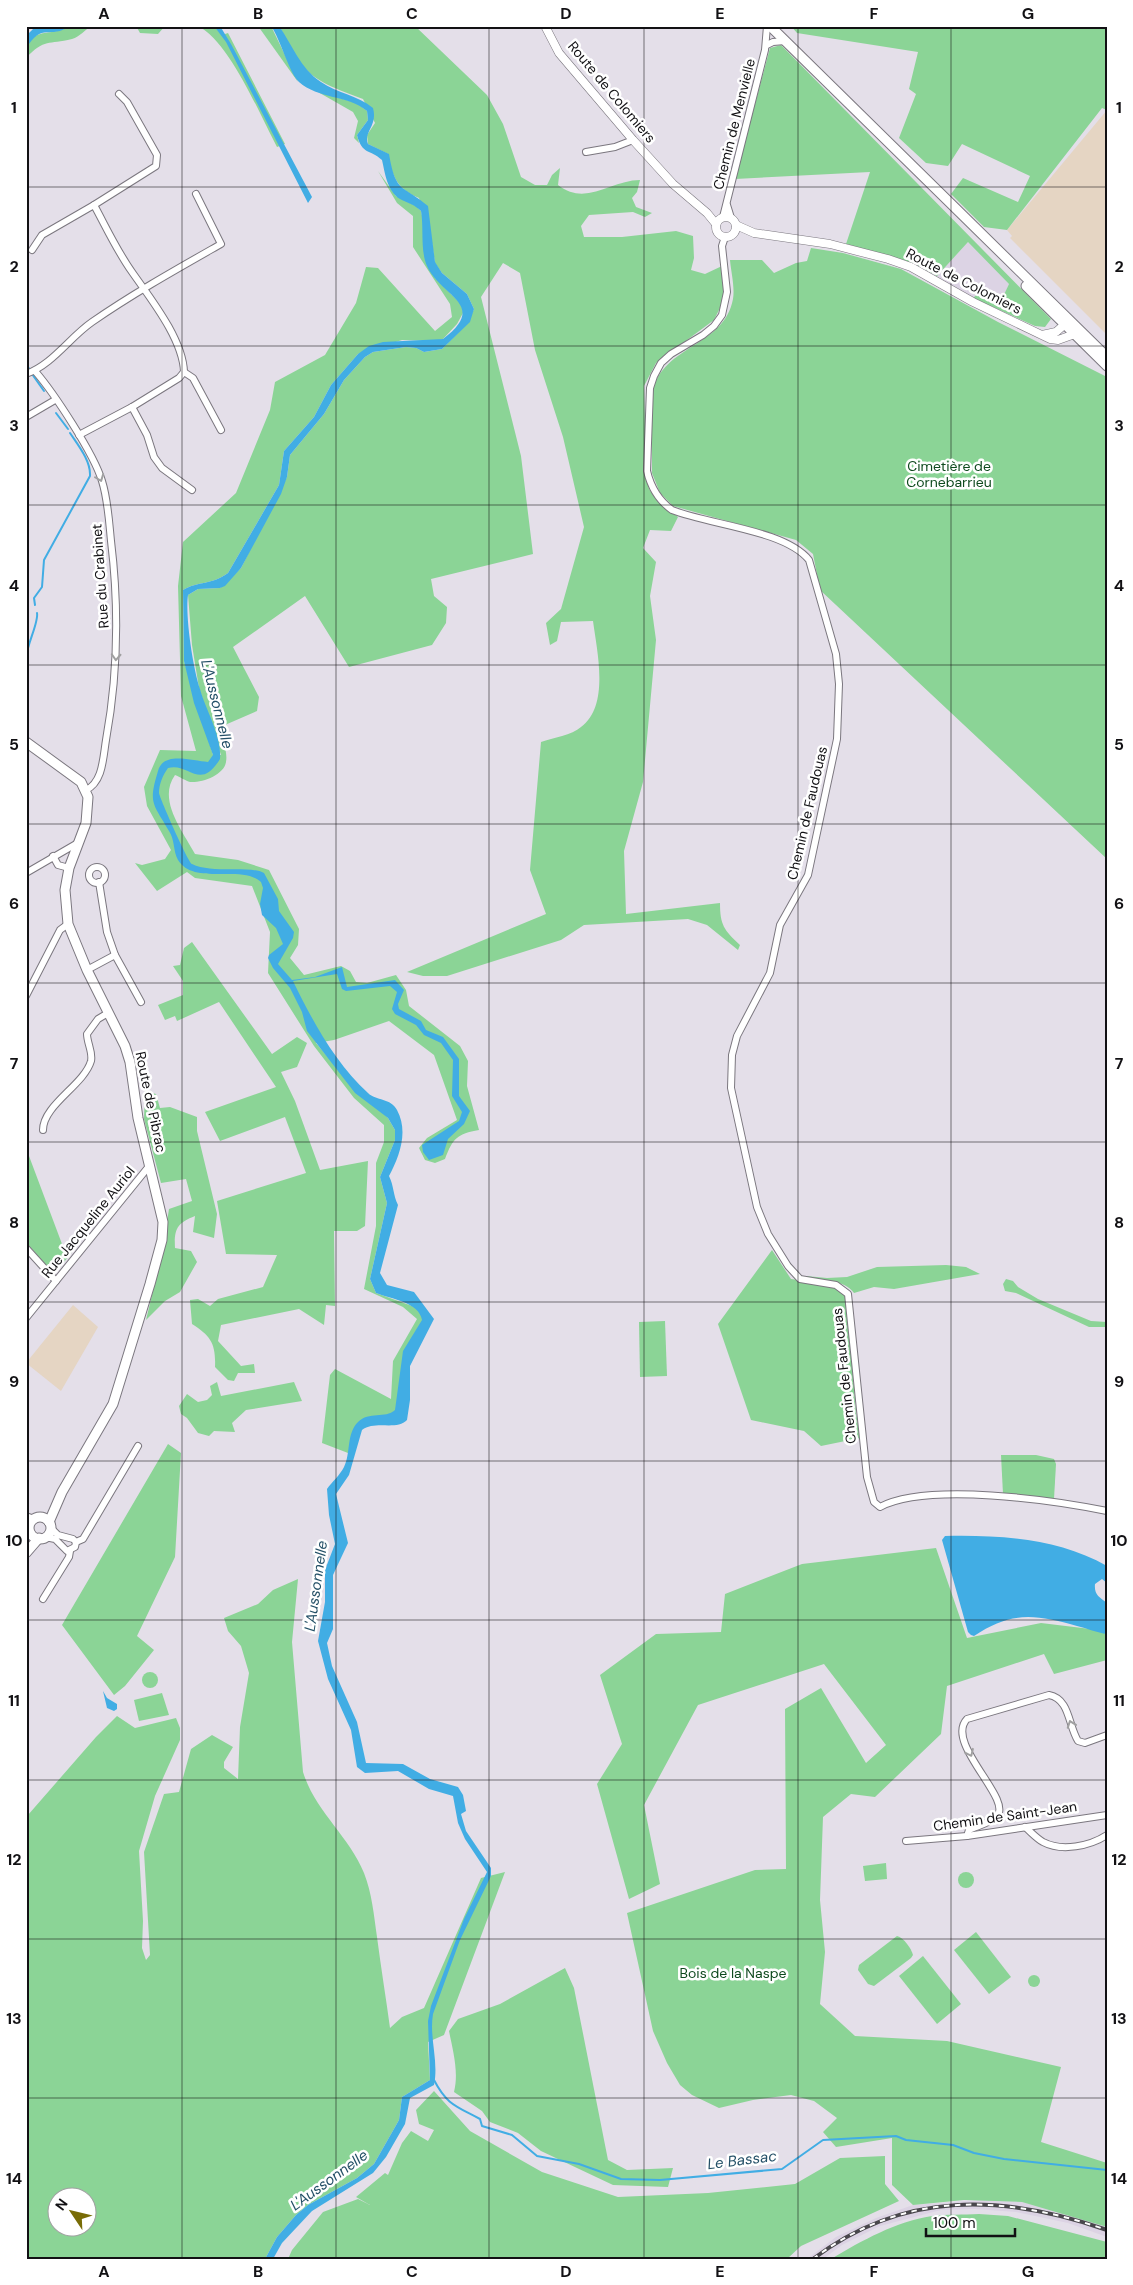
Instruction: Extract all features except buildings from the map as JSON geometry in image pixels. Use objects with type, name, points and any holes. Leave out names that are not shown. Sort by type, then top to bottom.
[{"type":"main road","points":[[770,27],[1107,366]]},
{"type":"main road","points":[[1071,329],[1107,357]]},
{"type":"main road","points":[[26,742],[71,773],[81,782],[86,790]]},
{"type":"main road","name":"Route de Pibrac","points":[[26,1554],[42,1538],[50,1525],[62,1492],[113,1404],[162,1240],[163,1222],[138,1118],[130,1062],[87,970],[68,924],[65,890],[76,844],[86,823],[88,806],[86,790]]},
{"type":"main road","name":"Route de Pibrac","points":[[26,1547],[31,1522],[62,1492]]},
{"type":"main road","points":[[31,1522],[50,1525]]},
{"type":"main road","points":[[31,1522],[42,1538]]},
{"type":"street","name":"Route de Colomiers","points":[[546,26],[559,53],[673,184],[707,213],[754,233]]},
{"type":"street","name":"Chemin de Menvielle","points":[[725,220],[733,171],[770,27]]},
{"type":"street","name":"Chemin de Menvielle","points":[[766,48],[773,42],[784,41]]},
{"type":"street","points":[[32,250],[42,235],[156,166],[157,155],[127,102],[119,94]]},
{"type":"street","points":[[586,152],[615,147],[633,140]]},
{"type":"street","points":[[31,373],[90,324],[144,287],[221,244],[196,194]]},
{"type":"street","points":[[79,435],[132,407],[179,378],[184,372],[184,358],[144,287],[132,272],[94,205]]},
{"type":"street","points":[[725,237],[717,232],[725,220],[734,234]]},
{"type":"street","name":"Route de Colomiers","points":[[725,237],[734,234],[754,233],[813,241],[888,259],[911,267],[974,302],[1042,335],[1058,340],[1071,329]]},
{"type":"street","name":"Chemin de Faudouas","points":[[725,237],[722,246],[727,292],[722,315],[714,326],[661,363],[650,388],[647,462],[649,482],[663,503],[672,510],[783,541],[803,552],[810,560],[836,654],[839,684],[837,739],[808,875],[803,888],[780,926],[770,973],[737,1036],[732,1055],[731,1088],[757,1207],[768,1234],[793,1273],[800,1278],[812,1282],[836,1285],[848,1294],[867,1477],[874,1502],[880,1507],[894,1501],[926,1497],[995,1496],[1082,1506],[1107,1511]]},
{"type":"street","points":[[1042,335],[1071,329]]},
{"type":"street","points":[[184,372],[193,378],[221,430]]},
{"type":"street","name":"Rue du Crabinet","points":[[31,373],[55,400],[79,435],[102,479],[114,562],[116,611],[113,703],[100,772],[96,784],[86,790]]},
{"type":"street","points":[[26,418],[55,400]]},
{"type":"street","points":[[132,407],[147,436],[154,457],[162,468],[192,490]]},
{"type":"street","points":[[26,873],[48,862],[53,856],[76,844]]},
{"type":"street","points":[[53,856],[58,865],[69,868]]},
{"type":"street","points":[[99,882],[107,932],[116,955],[141,1002]]},
{"type":"street","points":[[26,996],[60,930],[68,924]]},
{"type":"street","points":[[87,970],[116,955]]},
{"type":"street","points":[[43,1130],[43,1123],[48,1116],[88,1067],[91,1055],[87,1034],[98,1020],[108,1013]]},
{"type":"street","name":"Rue Jacqueline Auriol","points":[[26,1318],[150,1165]]},
{"type":"street","points":[[26,1248],[56,1281]]},
{"type":"street","points":[[43,1599],[69,1557],[70,1551],[75,1547],[76,1542],[82,1539],[138,1446]]},
{"type":"street","points":[[50,1525],[58,1535],[73,1539],[76,1542]]},
{"type":"street","points":[[42,1538],[55,1539],[70,1551]]},
{"type":"street","points":[[967,1836],[969,1830],[996,1817],[1000,1807],[964,1740],[962,1731],[965,1720],[1049,1695],[1059,1698],[1064,1703],[1078,1741],[1085,1742],[1107,1735]]},
{"type":"street","name":"Chemin de Saint-Jean","points":[[906,1841],[967,1836],[1107,1815]]},
{"type":"street","points":[[1025,1827],[1044,1842],[1060,1847],[1094,1842],[1107,1835]]},
{"type":"shaded area","points":[[1107,110],[1107,335],[1010,238],[1012,236],[1007,230]]},
{"type":"shaded area","points":[[968,242],[1009,284],[1001,302],[984,288],[973,298],[937,276]]},
{"type":"shaded area","points":[[73,1305],[98,1327],[61,1391],[26,1363]]},
{"type":"shaded area","points":[[995,2199],[1022,2202],[1067,2213],[1107,2227],[1107,2237],[1068,2223],[1016,2212],[975,2209],[941,2210],[880,2226],[842,2245],[823,2259],[807,2259],[836,2237],[876,2218],[913,2205]]},
{"type":"green space","points":[[70,26],[92,26],[75,38],[47,43],[38,47],[26,58],[27,47],[30,40],[35,36]]},
{"type":"green space","points":[[136,26],[165,26],[158,34],[140,33]]},
{"type":"green space","points":[[198,26],[214,26],[222,35],[228,33],[285,144],[277,147],[232,62],[210,34]]},
{"type":"green space","points":[[258,26],[271,26],[298,82]]},
{"type":"green space","points":[[279,26],[415,26],[487,95],[503,124],[521,177],[535,185],[547,185],[552,175],[560,168],[558,185],[568,191],[579,194],[599,191],[629,181],[640,180],[637,192],[632,198],[636,207],[652,213],[645,217],[633,212],[589,215],[581,226],[584,237],[622,237],[676,231],[693,236],[694,258],[691,270],[705,274],[722,266],[724,285],[723,302],[714,320],[656,363],[644,386],[646,473],[649,489],[658,502],[678,517],[671,531],[650,530],[643,548],[656,562],[650,596],[656,640],[643,782],[624,851],[626,914],[720,903],[722,922],[730,935],[740,945],[738,950],[707,925],[688,919],[584,925],[561,940],[447,976],[423,976],[407,972],[546,914],[530,870],[541,742],[568,734],[581,727],[590,718],[596,706],[599,692],[599,662],[593,621],[561,622],[557,641],[550,645],[546,623],[561,609],[584,527],[563,437],[535,350],[520,273],[503,263],[481,297],[521,456],[533,554],[431,579],[434,596],[447,607],[446,623],[432,645],[349,667],[305,596],[233,647],[259,697],[257,711],[218,728],[226,753],[224,767],[212,777],[200,781],[190,782],[175,775],[170,785],[170,805],[195,854],[238,860],[269,870],[299,929],[298,945],[290,958],[304,975],[341,966],[350,971],[356,982],[367,983],[396,975],[406,990],[409,1006],[460,1046],[468,1061],[467,1086],[479,1130],[466,1133],[457,1138],[445,1159],[435,1163],[425,1160],[419,1148],[427,1138],[457,1120],[434,1055],[389,1021],[334,1040],[316,1043],[338,1069],[388,1118],[395,1130],[395,1140],[380,1177],[387,1203],[370,1279],[376,1293],[415,1307],[421,1313],[424,1322],[406,1357],[399,1409],[392,1417],[365,1422],[348,1453],[322,1443],[330,1375],[335,1369],[391,1399],[393,1361],[417,1319],[403,1307],[364,1289],[376,1226],[376,1163],[384,1142],[384,1125],[354,1098],[314,1046],[268,973],[270,932],[252,886],[195,878],[187,872],[157,891],[135,863],[142,865],[165,859],[171,850],[147,806],[144,787],[160,750],[196,751],[181,696],[178,586],[183,542],[236,493],[270,410],[275,382],[325,355],[356,303],[366,267],[378,268],[435,331],[452,317],[450,304],[413,247],[413,216],[397,203],[378,171],[396,196],[416,206],[421,211],[435,278],[462,305],[463,313],[457,324],[443,339],[435,341],[402,340],[358,354],[331,385],[314,417],[284,451],[279,485],[228,573],[222,577],[183,590],[184,661],[213,755],[221,755],[199,688],[192,645],[188,595],[198,589],[220,588],[241,568],[287,477],[290,455],[324,414],[344,380],[365,357],[373,352],[406,347],[416,348],[424,352],[442,349],[467,324],[474,309],[467,294],[442,273],[435,263],[430,230],[419,198],[405,190],[397,181],[391,169],[388,154],[368,144],[367,135],[375,123],[363,99],[319,80],[304,68],[295,56]]},
{"type":"green space","points":[[791,26],[1107,26],[1107,110],[1102,108],[1007,230],[984,227],[951,194],[963,178],[1018,202],[1030,176],[962,144],[948,166],[926,163],[899,138],[916,94],[909,89],[918,52],[797,33]]},
{"type":"green space","points":[[781,45],[1051,319],[1045,327],[1035,326],[973,298],[984,288],[1001,301],[1009,284],[968,242],[937,276],[916,264],[846,244],[870,172],[735,179],[770,48]]},
{"type":"green space","points":[[318,92],[357,103],[367,111],[368,120],[357,135],[359,143],[354,138],[358,121],[353,112]]},
{"type":"green space","name":"Cimetière de Cornebarrieu","points":[[811,248],[843,253],[901,269],[998,322],[1107,377],[1107,859],[820,590],[813,554],[796,540],[673,506],[660,493],[652,473],[652,392],[659,376],[668,364],[707,337],[727,315],[733,299],[730,260],[762,260],[774,273],[796,263],[807,261]]},
{"type":"green space","points":[[192,942],[272,1054],[297,1037],[307,1043],[297,1067],[281,1072],[295,1101],[320,1170],[368,1161],[365,1226],[357,1231],[334,1231],[335,1306],[326,1305],[324,1325],[299,1309],[221,1325],[218,1341],[241,1366],[254,1364],[255,1373],[238,1373],[234,1381],[228,1380],[215,1367],[215,1352],[211,1341],[192,1324],[190,1300],[198,1299],[210,1306],[218,1299],[263,1287],[277,1255],[226,1254],[217,1201],[306,1173],[285,1117],[220,1141],[205,1112],[276,1087],[219,1002],[177,1021],[175,1016],[165,1020],[158,1005],[183,995],[183,981],[173,966],[180,965],[184,948]]},
{"type":"green space","points":[[145,1091],[156,1094],[160,1108],[170,1107],[197,1117],[197,1131],[217,1214],[214,1238],[193,1232],[195,1216],[180,1224],[176,1231],[175,1248],[191,1251],[197,1262],[180,1292],[165,1301],[146,1320],[162,1253],[169,1209],[192,1201],[186,1179],[161,1183],[144,1119]]},
{"type":"green space","points":[[26,1148],[62,1244],[72,1252],[56,1272],[52,1272],[26,1242]]},
{"type":"green space","points":[[772,1250],[791,1279],[835,1288],[847,1297],[856,1413],[860,1438],[821,1446],[804,1431],[751,1420],[718,1324]]},
{"type":"green space","points":[[946,1265],[966,1267],[980,1274],[894,1289],[874,1287],[854,1293],[845,1285],[807,1279],[806,1276],[847,1277],[877,1267]]},
{"type":"green space","points":[[1006,1279],[1013,1281],[1018,1287],[1038,1299],[1091,1321],[1107,1322],[1107,1327],[1089,1327],[1016,1293],[1005,1291],[1003,1284]]},
{"type":"green space","points":[[665,1321],[667,1376],[640,1377],[639,1322]]},
{"type":"green space","points":[[217,1382],[221,1396],[294,1382],[302,1401],[246,1410],[232,1423],[235,1432],[214,1431],[209,1436],[198,1433],[187,1418],[181,1414],[179,1406],[187,1394],[198,1402],[207,1400],[212,1395],[210,1386]]},
{"type":"green space","points":[[168,1444],[181,1453],[175,1557],[137,1636],[154,1650],[125,1686],[114,1695],[62,1625]]},
{"type":"green space","points":[[1001,1455],[1036,1455],[1054,1459],[1056,1464],[1054,1499],[1003,1494]]},
{"type":"green space","name":"Bois de la Naspe","points":[[936,1548],[967,1638],[1041,1623],[1107,1631],[1107,1660],[1054,1674],[1044,1654],[947,1686],[941,1734],[875,1797],[851,1794],[823,1817],[820,1900],[825,1952],[820,2004],[855,2036],[947,2041],[1061,2067],[1041,2142],[1107,2163],[1107,2227],[1022,2202],[964,2200],[913,2205],[892,2185],[892,2138],[836,2147],[823,2132],[837,2118],[814,2101],[791,2095],[753,2100],[719,2108],[692,2095],[680,2085],[667,2063],[653,2031],[627,1913],[755,1870],[786,1869],[785,1709],[821,1688],[866,1763],[886,1745],[824,1664],[698,1705],[644,1805],[660,1884],[629,1899],[597,1784],[622,1744],[600,1675],[656,1634],[721,1632],[725,1594],[802,1564]]},
{"type":"green space","points":[[298,1579],[292,1642],[303,1772],[315,1799],[350,1847],[367,1881],[374,1913],[390,2028],[402,2017],[424,2008],[481,1878],[505,1872],[444,2035],[428,2042],[430,2080],[402,2097],[399,2120],[374,2164],[357,2178],[308,2205],[296,2215],[277,2237],[265,2259],[26,2259],[28,1815],[96,1737],[117,1716],[135,1728],[176,1718],[180,1728],[180,1740],[155,1796],[139,1851],[143,1921],[142,1948],[146,1960],[150,1955],[144,1852],[164,1794],[179,1792],[191,1749],[212,1735],[233,1747],[224,1762],[224,1768],[238,1779],[240,1727],[249,1673],[241,1646],[228,1631],[224,1618],[258,1604],[273,1590]]},
{"type":"green space","points":[[150,1672],[156,1674],[158,1680],[156,1686],[150,1688],[144,1686],[142,1680],[144,1674]]},
{"type":"green space","points":[[162,1693],[169,1715],[139,1721],[134,1700]]},
{"type":"green space","points":[[886,1863],[887,1879],[865,1881],[863,1866]]},
{"type":"green space","points":[[966,1872],[974,1880],[966,1888],[958,1880]]},
{"type":"green space","points":[[976,1932],[1011,1977],[989,1994],[954,1950]]},
{"type":"green space","points":[[897,1936],[907,1944],[913,1955],[874,1986],[868,1984],[858,1970],[859,1965]]},
{"type":"green space","points":[[923,1956],[961,2004],[937,2024],[899,1976]]},
{"type":"green space","points":[[565,1968],[574,1988],[608,2160],[627,2170],[673,2168],[668,2187],[613,2185],[541,2151],[518,2133],[490,2122],[482,2111],[454,2092],[456,2069],[449,2031],[458,2019],[500,2004]]},
{"type":"green space","points":[[1036,1975],[1039,1976],[1039,1986],[1032,1987],[1029,1986],[1028,1979],[1029,1976]]},
{"type":"green space","points":[[434,2091],[470,2131],[542,2172],[618,2197],[708,2193],[795,2184],[840,2158],[885,2156],[885,2184],[899,2201],[801,2246],[787,2259],[288,2259],[292,2250],[323,2212],[358,2199],[370,2205],[356,2197],[385,2173],[388,2175],[402,2143],[411,2131],[428,2141],[434,2130],[419,2124],[416,2110]]},
{"type":"green space","points":[[979,2214],[1008,2216],[1107,2242],[1107,2259],[831,2259],[892,2227],[918,2219],[943,2215]]},
{"type":"water","points":[[36,26],[70,26],[57,32],[42,33],[26,49],[26,36]]},
{"type":"water","points":[[214,26],[220,26],[231,44],[312,197],[308,203],[226,42]]},
{"type":"water","points":[[271,26],[279,26],[302,63],[321,82],[373,108],[374,120],[367,136],[368,144],[389,154],[394,176],[401,187],[428,206],[435,262],[442,273],[467,294],[474,309],[470,322],[442,349],[424,352],[416,348],[406,347],[373,352],[365,357],[344,380],[324,414],[290,455],[287,477],[281,494],[241,568],[225,586],[198,589],[188,595],[190,642],[197,680],[219,741],[220,759],[213,769],[200,775],[175,767],[168,768],[164,774],[159,793],[174,830],[192,864],[210,869],[250,870],[264,873],[278,899],[279,911],[294,932],[293,938],[278,964],[292,980],[315,977],[342,967],[347,987],[395,980],[404,990],[398,1004],[399,1009],[421,1021],[426,1030],[443,1037],[459,1059],[459,1096],[470,1111],[464,1124],[448,1139],[443,1155],[429,1160],[423,1152],[422,1145],[459,1121],[462,1112],[452,1096],[453,1060],[441,1043],[424,1035],[416,1025],[395,1014],[392,1009],[397,992],[390,986],[346,991],[342,989],[337,974],[293,981],[316,1026],[345,1068],[371,1096],[391,1103],[401,1118],[401,1144],[389,1176],[398,1205],[380,1273],[387,1285],[414,1292],[434,1319],[410,1366],[410,1400],[407,1420],[398,1425],[373,1426],[362,1430],[349,1475],[336,1494],[348,1543],[333,1575],[333,1629],[327,1643],[332,1666],[357,1722],[366,1763],[403,1764],[430,1779],[458,1787],[463,1795],[466,1811],[461,1814],[466,1831],[491,1868],[491,1876],[460,1940],[433,2014],[434,2085],[410,2098],[405,2124],[386,2157],[373,2173],[312,2211],[282,2243],[273,2259],[265,2259],[277,2237],[296,2215],[308,2205],[357,2178],[374,2164],[399,2120],[402,2097],[430,2080],[428,2021],[431,2006],[464,1919],[487,1872],[465,1839],[458,1823],[453,1796],[429,1789],[398,1771],[365,1773],[357,1767],[351,1730],[328,1679],[318,1641],[325,1602],[325,1570],[335,1544],[329,1515],[327,1489],[344,1467],[350,1438],[358,1422],[367,1417],[391,1413],[395,1410],[403,1351],[422,1320],[416,1309],[410,1305],[376,1293],[370,1279],[387,1203],[380,1177],[395,1140],[395,1130],[388,1118],[355,1093],[307,1031],[302,1012],[290,988],[273,968],[268,958],[269,955],[283,944],[276,928],[262,915],[260,904],[263,888],[261,882],[253,877],[206,874],[185,868],[178,860],[171,834],[156,808],[153,797],[158,771],[166,761],[179,759],[208,762],[213,755],[194,703],[184,661],[183,590],[222,577],[228,573],[279,485],[284,451],[314,417],[331,385],[358,354],[369,346],[383,342],[443,339],[456,327],[462,317],[462,309],[458,301],[434,277],[427,266],[423,246],[421,211],[396,196],[387,181],[382,160],[361,146],[357,135],[368,120],[367,111],[351,102],[315,91],[299,82],[295,78]]},
{"type":"water","points":[[945,1536],[987,1536],[1028,1540],[1069,1549],[1107,1566],[1107,1583],[1102,1579],[1095,1584],[1095,1591],[1107,1603],[1107,1634],[1048,1619],[1024,1617],[1000,1622],[974,1636],[971,1635],[968,1632],[942,1540]]},
{"type":"water","points":[[103,1691],[107,1698],[117,1704],[117,1709],[114,1711],[107,1708]]},
{"type":"waterway","points":[[26,364],[30,370]]},
{"type":"waterway","points":[[32,374],[44,391]]},
{"type":"waterway","points":[[56,413],[68,429]]},
{"type":"waterway","points":[[35,605],[34,598],[42,587],[44,560],[90,476],[86,459],[70,433]]},
{"type":"waterway","points":[[26,658],[37,613]]},
{"type":"waterway","name":"Le Bassac","points":[[434,2080],[448,2100],[458,2108],[480,2119],[482,2126],[512,2135],[537,2156],[579,2164],[621,2179],[660,2180],[782,2169],[823,2140],[896,2136],[906,2140],[953,2145],[974,2153],[1004,2159],[1107,2170]]},
{"type":"railway","points":[[813,2259],[847,2236],[883,2220],[919,2210],[955,2205],[992,2205],[1030,2210],[1068,2218],[1107,2230]]},
{"type":"water label","name":"L'Aussonnelle","points":[[217,704]]},
{"type":"water label","name":"L'Aussonnelle","points":[[316,1586]]},
{"type":"water label","name":"L'Aussonnelle","points":[[329,2180]]}]
